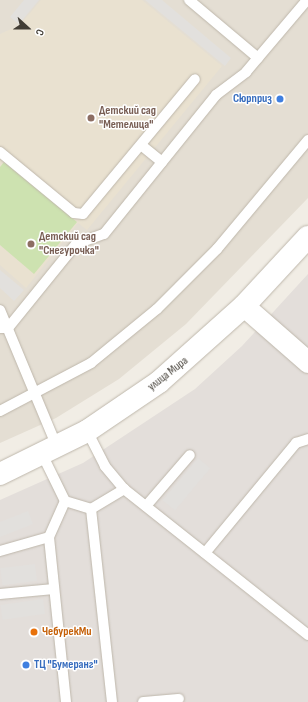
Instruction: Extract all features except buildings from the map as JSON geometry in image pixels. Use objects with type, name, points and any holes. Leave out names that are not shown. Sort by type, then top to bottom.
[{"type":"street","name":"улица Мира","points":[[0,474],[50,451],[87,431],[159,382],[244,306],[308,237]]},
{"type":"street","points":[[244,306],[308,362]]},
{"type":"lane","points":[[189,0],[258,58]]},
{"type":"lane","points":[[4,328],[72,248],[104,234],[216,95],[258,58],[307,0]]},
{"type":"lane","points":[[0,152],[78,215],[88,211],[195,79]]},
{"type":"lane","points":[[0,411],[36,395],[91,363],[190,278],[308,140]]},
{"type":"lane","points":[[141,145],[162,162]]},
{"type":"lane","points":[[0,310],[4,328],[36,395],[50,451],[65,501],[49,537],[66,702]]},
{"type":"lane","points":[[87,431],[105,466],[124,489],[308,636]]},
{"type":"lane","points":[[205,553],[296,443],[308,439]]},
{"type":"lane","points":[[146,506],[190,455]]},
{"type":"lane","points":[[65,501],[91,509],[124,489]]},
{"type":"lane","points":[[91,509],[112,702]]},
{"type":"lane","points":[[0,551],[49,537]]},
{"type":"lane","points":[[0,594],[54,589]]},
{"type":"lane","points":[[142,702],[179,698]]},
{"type":"shaded area","points":[[0,0],[308,0],[308,198],[186,324],[119,379],[56,418],[0,443]]},
{"type":"shaded area","points":[[24,0],[39,0],[19,24],[10,17]]},
{"type":"shaded area","name":"Детский сад \"Метелица\"","points":[[41,0],[142,0],[222,66],[87,230],[78,223],[26,288],[0,265],[0,34],[20,25]]},
{"type":"shaded area","points":[[145,0],[162,0],[231,58],[225,66]]},
{"type":"shaded area","points":[[0,270],[24,290],[14,301],[0,288]]},
{"type":"shaded area","points":[[308,274],[308,702],[0,702],[0,500],[83,463],[195,389],[242,346]]},
{"type":"shaded area","points":[[198,458],[210,468],[175,510],[163,500]]},
{"type":"shaded area","points":[[28,511],[33,524],[0,537],[0,522]]},
{"type":"shaded area","points":[[35,564],[37,581],[2,585],[0,568]]},
{"type":"shaded area","points":[[43,599],[45,614],[3,620],[0,605]]},
{"type":"green space","name":"Детский сад \"Снегурочка\"","points":[[4,162],[77,222],[34,274],[0,245],[0,167]]},
{"type":"place","name":"Сюрприз","points":[[280,99]]},
{"type":"place","name":"Детский сад \"Метелица\"","points":[[91,118]]},
{"type":"place","name":"Детский сад \"Снегурочка\"","points":[[31,244]]},
{"type":"place","name":"ЧебурекМи","points":[[34,632]]},
{"type":"place","name":"ТЦ \"Бумеранг\"","points":[[26,665]]}]
